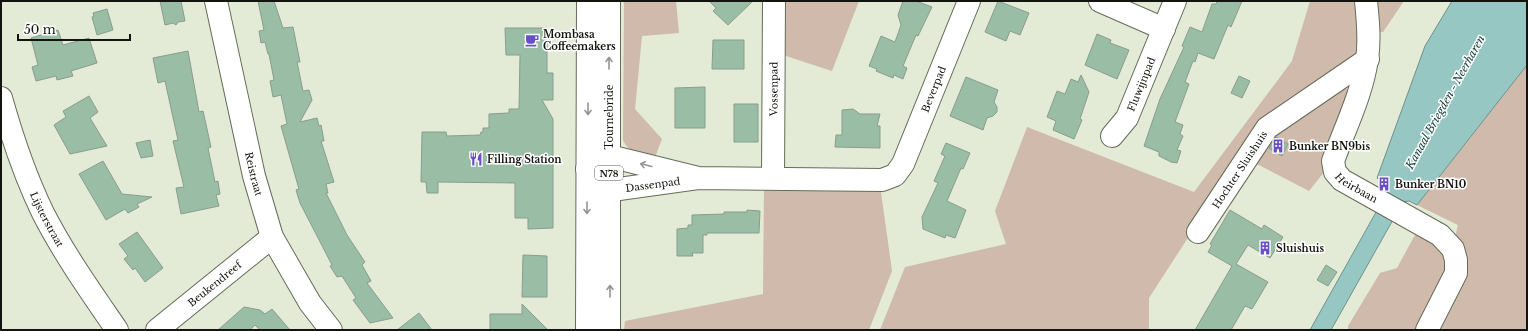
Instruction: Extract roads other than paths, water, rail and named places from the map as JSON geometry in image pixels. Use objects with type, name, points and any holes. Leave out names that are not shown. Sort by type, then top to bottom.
[{"type":"street","name":"Reistraat","points":[[216,1],[254,176],[272,237],[310,304],[331,330]]},
{"type":"street","name":"N78","points":[[587,330],[588,1]]},
{"type":"street","name":"Tournebride","points":[[608,1],[609,330]]},
{"type":"street","name":"Vossenpad","points":[[773,178],[774,1]]},
{"type":"street","name":"Beverpad","points":[[895,175],[903,164],[969,1]]},
{"type":"street","points":[[1100,1],[1164,29]]},
{"type":"street","name":"Fluwijnpad","points":[[1112,136],[1127,118],[1175,1]]},
{"type":"street","name":"Heirbaan","points":[[1366,1],[1368,21],[1368,59],[1361,85],[1333,161],[1335,172],[1342,180],[1440,235],[1453,249],[1456,260],[1456,273],[1427,330]]},
{"type":"street","name":"Hochter Sluishuis","points":[[1198,232],[1267,128],[1368,59]]},
{"type":"street","name":"Lijsterstraat","points":[[1,98],[27,177],[44,213],[85,283],[117,330]]},
{"type":"street","points":[[609,156],[587,169],[609,187]]},
{"type":"street","name":"Dassenpad","points":[[609,156],[698,178]]},
{"type":"street","name":"Dassenpad","points":[[609,187],[619,189],[640,187],[698,178],[882,180],[895,175]]},
{"type":"street","name":"Beukendreef","points":[[157,330],[272,237]]},
{"type":"water","name":"Kanaal Briegden - Neerharen","points":[[1452,1],[1527,1],[1527,65],[1417,205],[1409,201],[1403,202],[1331,330],[1310,330],[1389,189],[1385,187],[1387,183],[1377,178],[1425,46]]},
{"type":"place","name":"Mombasa Coffeemakers","points":[[532,40]]},
{"type":"place","name":"Bunker BN9bis","points":[[1278,146]]},
{"type":"place","name":"Filling Station","points":[[476,159]]},
{"type":"place","name":"Bunker BN10","points":[[1384,184]]},
{"type":"place","name":"Sluishuis","points":[[1265,248]]}]
